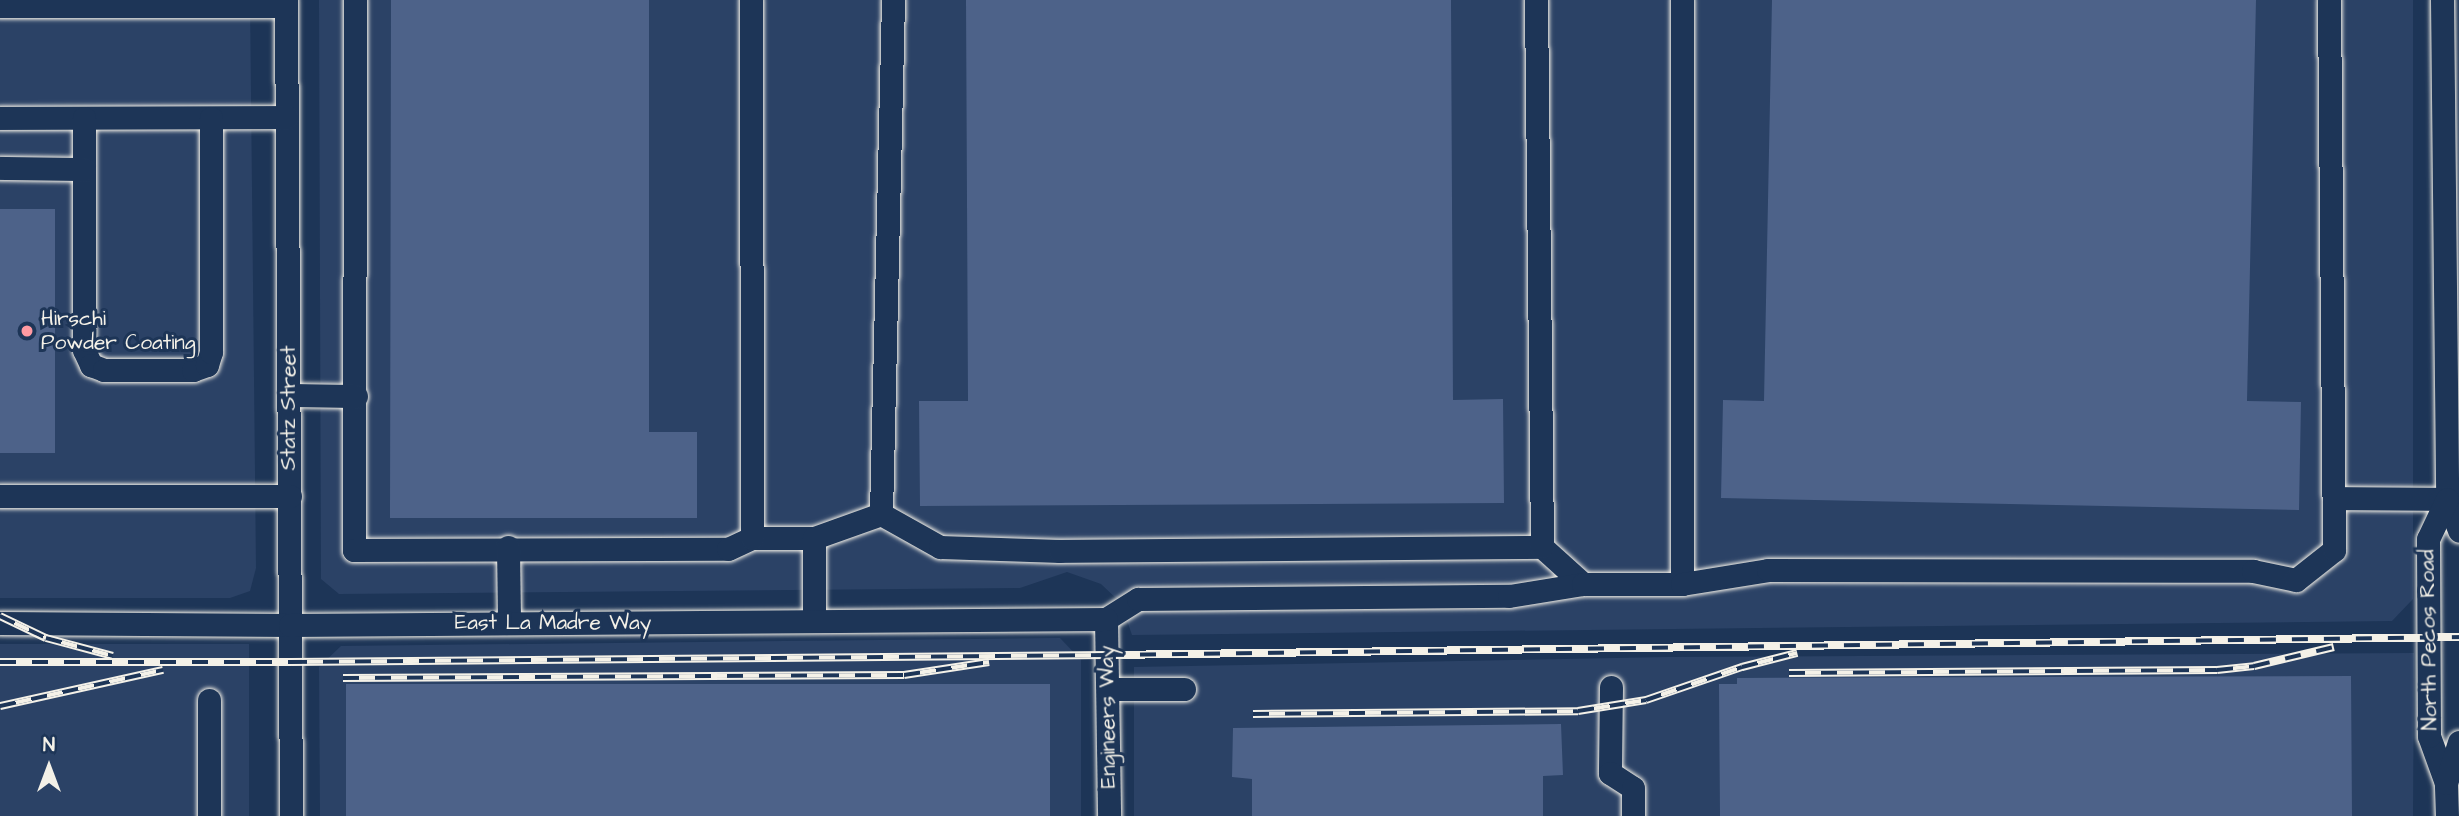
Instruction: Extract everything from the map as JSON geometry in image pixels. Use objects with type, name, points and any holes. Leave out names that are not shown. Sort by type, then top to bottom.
[{"type":"street","points":[[355,0],[354,550],[508,547],[728,549],[752,538],[814,538],[881,514],[940,547],[1060,551],[1542,547],[1583,584]]},
{"type":"street","points":[[751,0],[752,538]]},
{"type":"street","points":[[881,514],[893,0]]},
{"type":"street","points":[[1536,0],[1542,547]]},
{"type":"street","points":[[1682,0],[1682,584]]},
{"type":"street","points":[[1106,619],[1138,598],[1509,596],[1583,584],[1682,584],[1768,570],[2253,571],[2296,580],[2334,550],[2329,0]]},
{"type":"street","name":"North Pecos Road","points":[[2442,0],[2447,499],[2459,531]]},
{"type":"street","points":[[0,6],[286,3]]},
{"type":"street","name":"Statz Street","points":[[286,3],[291,816]]},
{"type":"street","points":[[0,118],[287,117]]},
{"type":"street","points":[[84,118],[84,350],[91,365],[104,370],[193,370],[207,365],[211,352],[211,118]]},
{"type":"street","points":[[0,168],[84,169]]},
{"type":"street","points":[[289,395],[356,396]]},
{"type":"street","points":[[0,496],[290,496]]},
{"type":"street","points":[[2334,499],[2447,499]]},
{"type":"street","name":"North Pecos Road","points":[[2447,499],[2428,539],[2429,736],[2446,783],[2447,816]]},
{"type":"street","points":[[814,538],[814,621]]},
{"type":"street","points":[[508,547],[509,624]]},
{"type":"street","name":"East La Madre Way","points":[[0,623],[290,625],[1106,619]]},
{"type":"street","name":"Engineers Way","points":[[1106,619],[1109,816]]},
{"type":"street","points":[[1611,687],[1610,773],[1633,788],[1633,816]]},
{"type":"street","points":[[1108,690],[1184,689]]},
{"type":"street","points":[[209,700],[209,816]]},
{"type":"street","name":"North Pecos Road","points":[[2446,783],[2459,742]]},
{"type":"shaded area","points":[[0,0],[250,0],[256,568],[250,591],[230,598],[0,598]]},
{"type":"shaded area","points":[[319,0],[2413,0],[2413,599],[2392,621],[1132,635],[1121,603],[1101,584],[1067,572],[1020,588],[339,594],[321,579]]},
{"type":"shaded area","points":[[1060,638],[1081,660],[1081,816],[320,816],[319,667],[341,646]]},
{"type":"shaded area","points":[[0,644],[249,644],[249,816],[0,816]]},
{"type":"shaded area","points":[[2414,653],[2413,816],[1134,816],[1134,667],[1668,657]]},
{"type":"building","points":[[391,0],[649,0],[649,432],[697,432],[697,518],[390,518]]},
{"type":"building","points":[[966,0],[1451,0],[1453,400],[1503,399],[1504,503],[920,506],[919,401],[968,401]]},
{"type":"building","points":[[1772,0],[2256,0],[2247,401],[2301,402],[2299,510],[1721,498],[1723,400],[1764,401]]},
{"type":"building","name":"Hirschi Powder Coating","points":[[0,209],[55,209],[55,453],[0,453]]},
{"type":"building","points":[[2351,676],[2352,816],[1720,816],[1719,684],[1737,684],[1737,678]]},
{"type":"building","points":[[346,684],[1050,684],[1050,816],[346,816]]},
{"type":"building","points":[[1561,724],[1563,775],[1543,776],[1543,816],[1252,816],[1252,779],[1232,777],[1233,728]]},
{"type":"railway","points":[[0,616],[46,638],[113,656]]},
{"type":"railway","points":[[0,662],[1108,655],[2459,637]]},
{"type":"railway","points":[[1789,673],[2217,670],[2254,666],[2334,647]]},
{"type":"railway","points":[[1253,714],[1578,711],[1646,700],[1742,667],[1797,653]]},
{"type":"railway","points":[[343,678],[904,675],[989,662]]},
{"type":"railway","points":[[0,706],[163,670]]},
{"type":"place","name":"Hirschi Powder Coating","points":[[27,331]]}]
